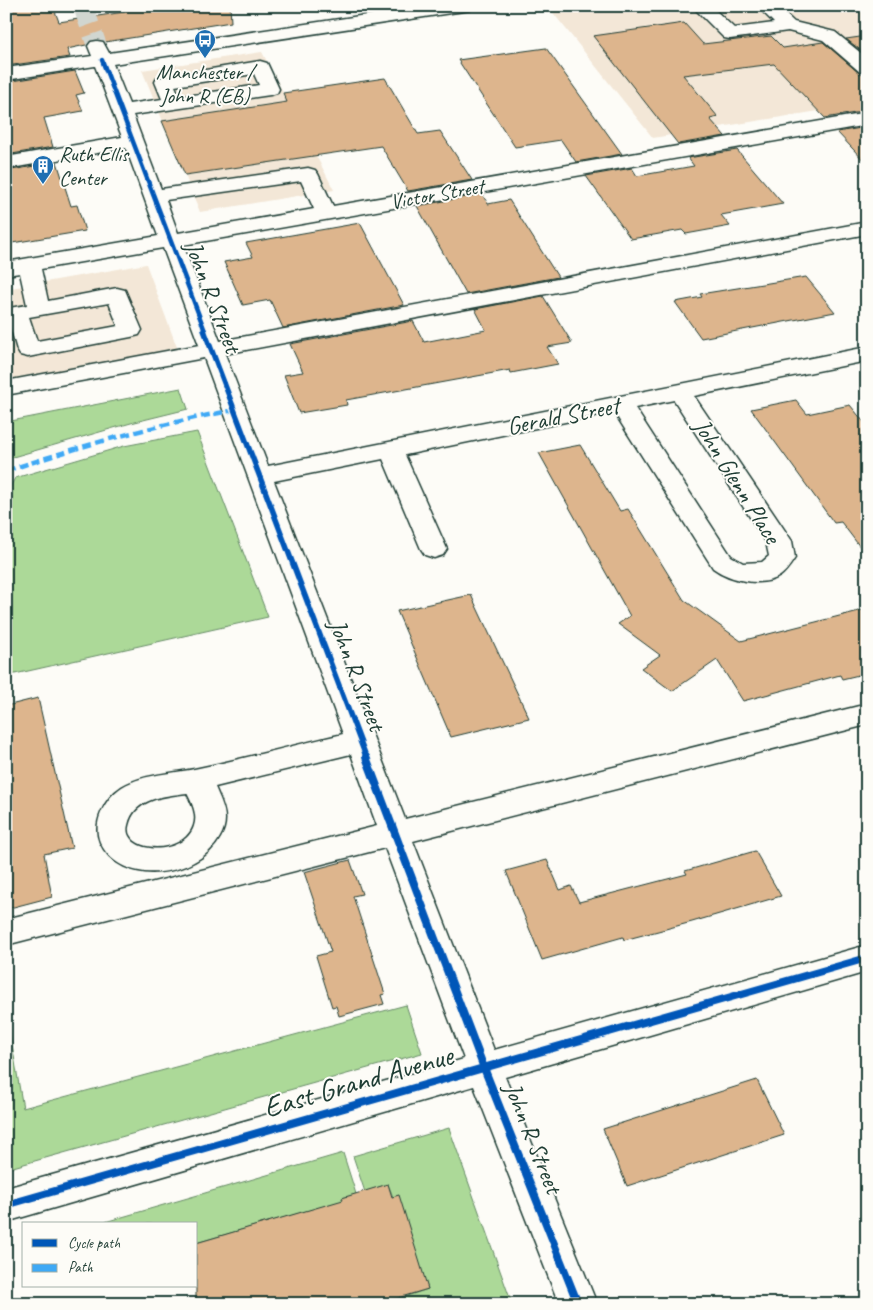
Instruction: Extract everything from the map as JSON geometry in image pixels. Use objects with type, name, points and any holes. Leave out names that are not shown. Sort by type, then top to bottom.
[{"type":"street","points":[[6,74],[100,53],[464,6]]},
{"type":"street","points":[[701,6],[730,34],[788,26],[829,36],[867,68]]},
{"type":"street","points":[[766,6],[788,26]]},
{"type":"street","name":"John R Street","points":[[100,53],[484,1068],[578,1304]]},
{"type":"street","points":[[122,111],[270,89],[260,67],[164,82],[173,102]]},
{"type":"street","name":"Victor Street","points":[[6,269],[867,119]]},
{"type":"street","points":[[6,163],[133,141]]},
{"type":"street","points":[[154,196],[308,174],[326,214]]},
{"type":"street","points":[[6,388],[867,228]]},
{"type":"street","points":[[29,265],[39,309]]},
{"type":"street","points":[[117,294],[131,330],[28,350],[17,313],[39,309],[117,294]]},
{"type":"street","name":"Gerald Street","points":[[260,476],[622,405],[867,354]]},
{"type":"street","name":"John Glenn Place","points":[[622,405],[722,562],[736,571],[747,573],[770,570],[782,558],[778,541],[680,392]]},
{"type":"street","points":[[391,450],[434,549]]},
{"type":"street","points":[[6,932],[867,714]]},
{"type":"street","points":[[198,780],[210,816],[219,828],[180,857],[150,862],[136,858],[116,857],[116,842],[112,830],[114,818],[120,807],[130,797],[143,790],[198,780],[360,742]]},
{"type":"street","name":"East Grand Avenue","points":[[6,1205],[867,958]]},
{"type":"shaded area","points":[[568,6],[867,6],[867,103],[653,138],[550,9]]},
{"type":"shaded area","points":[[262,52],[334,190],[200,212],[142,70]]},
{"type":"shaded area","points":[[146,264],[178,350],[6,382],[6,289]]},
{"type":"green space","points":[[181,388],[188,409],[131,423],[6,459],[6,422]]},
{"type":"green space","points":[[197,432],[268,617],[6,676],[6,490],[9,489],[15,478],[124,446]]},
{"type":"green space","points":[[406,1005],[422,1053],[6,1169],[6,1010],[23,1108]]},
{"type":"green space","points":[[449,1128],[512,1304],[383,1304],[428,1289],[388,1184],[365,1192],[353,1156]]},
{"type":"green space","points":[[343,1153],[356,1194],[342,1198],[346,1213],[314,1209],[198,1242],[198,1222],[105,1222]]},
{"type":"building","points":[[6,6],[53,6],[59,22],[124,12],[122,6],[230,6],[231,22],[105,42],[97,39],[91,40],[86,45],[67,49],[70,57],[6,66]]},
{"type":"building","points":[[684,23],[703,44],[771,36],[783,48],[823,42],[859,73],[867,75],[867,111],[825,118],[774,64],[683,75],[718,117],[710,119],[725,136],[678,144],[593,36]]},
{"type":"building","points":[[867,36],[867,55],[846,39]]},
{"type":"building","points":[[546,48],[622,154],[576,162],[561,140],[515,147],[458,60]]},
{"type":"building","points":[[75,71],[84,93],[76,95],[83,111],[44,118],[53,147],[6,155],[6,82]]},
{"type":"building","points":[[385,78],[418,134],[440,131],[472,180],[408,191],[381,146],[185,175],[162,121],[287,102],[283,93]]},
{"type":"building","points":[[867,127],[867,164],[837,132]]},
{"type":"building","points":[[737,150],[783,204],[721,215],[730,226],[686,234],[682,230],[631,239],[586,176],[632,168],[637,176],[694,166],[688,158]]},
{"type":"building","name":"Ruth Ellis Center","points":[[57,162],[71,206],[77,205],[85,231],[6,244],[6,171]]},
{"type":"building","points":[[482,194],[488,204],[509,200],[558,277],[466,294],[417,206]]},
{"type":"building","points":[[360,223],[404,305],[283,328],[270,300],[243,305],[224,262],[253,257],[246,243]]},
{"type":"building","points":[[806,277],[835,312],[701,338],[675,302],[702,297],[700,294]]},
{"type":"building","points":[[543,296],[572,343],[547,347],[558,364],[511,373],[510,370],[346,400],[347,405],[299,413],[284,375],[303,372],[290,344],[413,321],[424,342],[486,330],[475,309]]},
{"type":"building","points":[[796,400],[807,414],[850,405],[867,426],[867,556],[841,522],[834,523],[751,409]]},
{"type":"building","points":[[580,445],[620,511],[628,509],[684,600],[741,641],[867,609],[867,673],[842,679],[840,675],[743,701],[717,660],[672,691],[641,668],[660,655],[618,624],[630,616],[539,453]]},
{"type":"building","points":[[471,595],[529,718],[451,737],[397,611]]},
{"type":"building","points":[[38,698],[72,848],[44,854],[52,897],[6,909],[6,706]]},
{"type":"building","points":[[755,851],[781,896],[692,922],[624,940],[623,937],[542,960],[506,871],[547,860],[560,890],[571,886],[579,902],[687,874],[685,871]]},
{"type":"building","points":[[350,860],[362,894],[353,896],[385,994],[381,995],[384,1004],[339,1016],[336,1006],[332,1007],[316,956],[331,952],[304,872]]},
{"type":"building","points":[[757,1080],[784,1135],[627,1186],[603,1129]]},
{"type":"building","points":[[388,1184],[392,1197],[399,1195],[428,1289],[378,1304],[196,1304],[198,1242],[343,1200],[342,1198]]},
{"type":"tunnel","points":[[83,6],[97,46]]},
{"type":"marked path","points":[[6,471],[119,436],[235,410]]},
{"type":"cycle path","points":[[102,60],[484,1068],[578,1304]]},
{"type":"cycle path","points":[[6,1205],[867,958]]},
{"type":"place","name":"Manchester / John R (EB)","points":[[205,59]]},
{"type":"place","name":"Ruth Ellis Center","points":[[43,185]]}]
